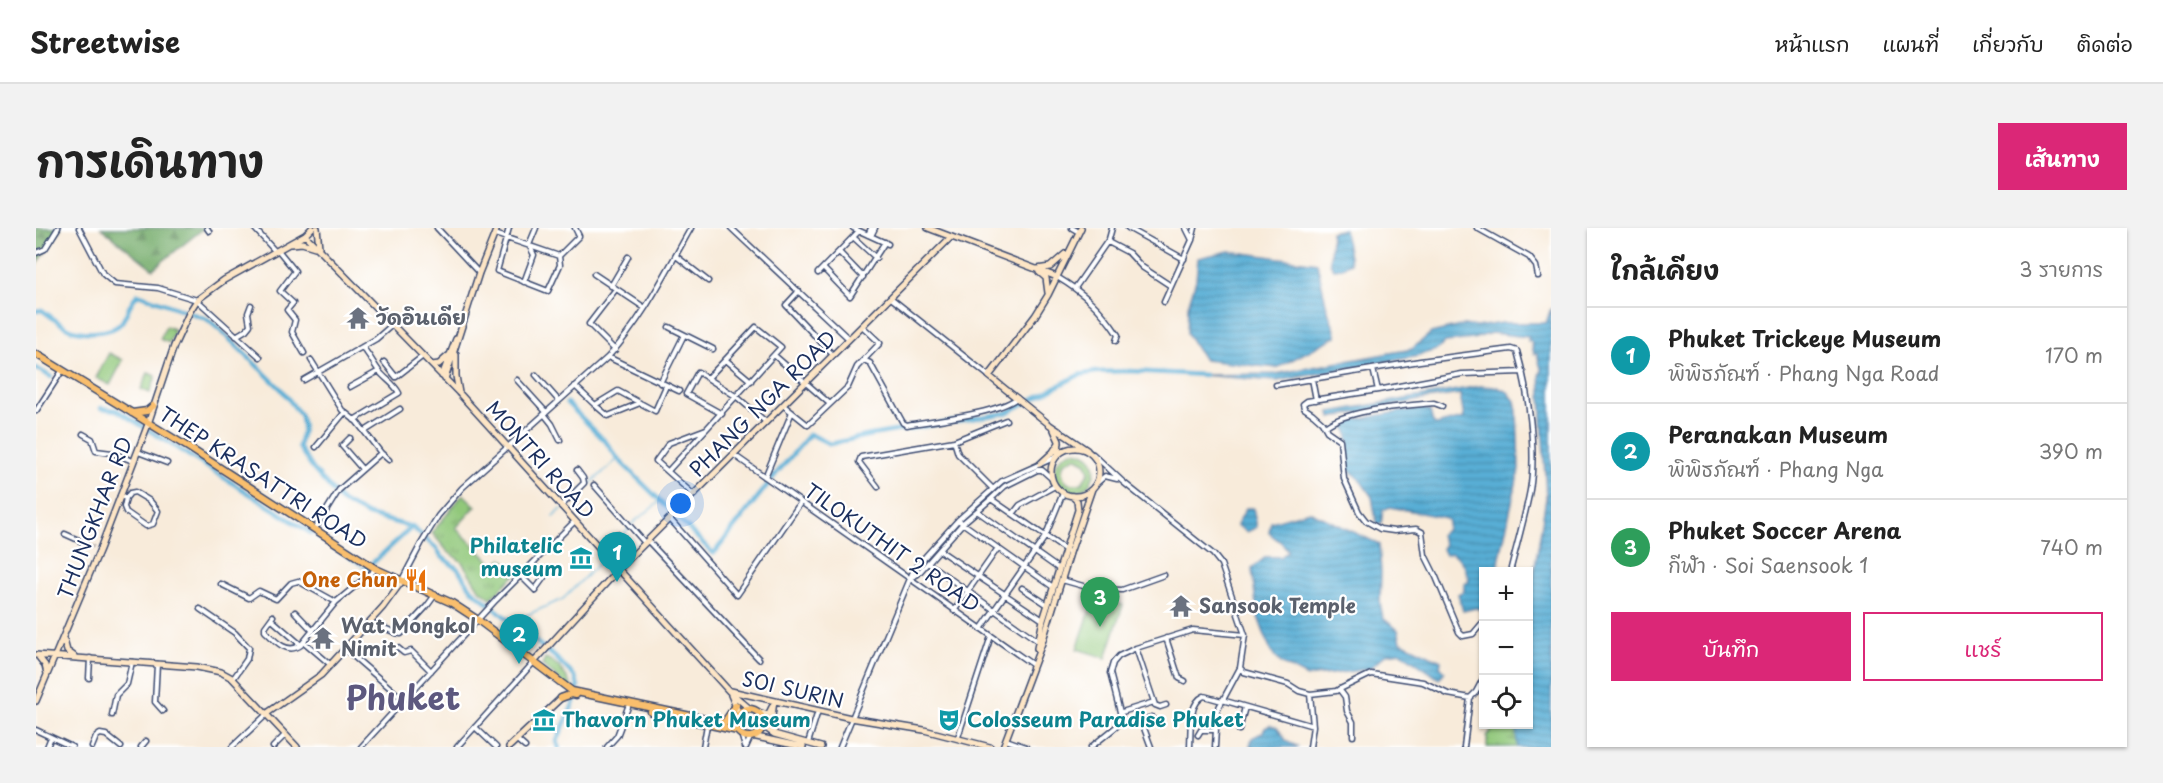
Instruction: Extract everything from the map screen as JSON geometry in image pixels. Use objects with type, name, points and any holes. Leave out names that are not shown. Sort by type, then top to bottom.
[{"type":"main road","name":"THEP KRASATTRI ROAD","points":[[36,354],[132,413],[147,427],[191,449],[372,567],[452,603],[541,667],[572,693]]},
{"type":"main road","points":[[132,413],[147,411],[153,406]]},
{"type":"main road","points":[[561,698],[564,685]]},
{"type":"main road","points":[[561,698],[572,693],[724,723],[750,709],[758,712],[763,720],[763,726],[758,734],[752,736],[688,717]]},
{"type":"main road","points":[[724,723],[736,705]]},
{"type":"main road","points":[[737,716],[739,732]]},
{"type":"street","points":[[36,254],[45,249],[58,228]]},
{"type":"street","points":[[79,228],[102,274],[115,284],[158,288],[197,300],[260,357]]},
{"type":"street","points":[[254,228],[295,271],[280,291],[293,303],[287,310],[295,320],[292,332],[304,353]]},
{"type":"street","name":"THUNGKHAR RD","points":[[36,701],[97,548],[123,497],[174,346],[190,310],[197,300],[224,280],[290,244],[312,228]]},
{"type":"street","points":[[290,244],[302,243],[319,248],[317,228]]},
{"type":"street","points":[[437,228],[479,273]]},
{"type":"street","points":[[509,228],[497,271],[548,291],[560,266],[559,256]]},
{"type":"street","points":[[524,282],[534,255],[529,245],[536,228]]},
{"type":"street","points":[[559,256],[579,236],[575,228]]},
{"type":"street","points":[[232,747],[266,714],[314,681],[331,665],[402,581],[422,541],[450,502],[507,446],[608,357],[627,337],[691,228]]},
{"type":"street","points":[[731,228],[850,339]]},
{"type":"street","points":[[823,267],[850,296],[886,243],[853,228]]},
{"type":"street","points":[[870,236],[873,228]]},
{"type":"street","points":[[928,228],[1057,277],[1098,307],[1118,335],[1116,342]]},
{"type":"street","points":[[989,376],[1035,316],[1048,295],[1080,230],[1072,228]]},
{"type":"street","points":[[1075,288],[1107,242],[1112,228]]},
{"type":"street","points":[[1128,228],[1184,259]]},
{"type":"street","points":[[1186,228],[1192,240]]},
{"type":"street","points":[[1164,302],[1192,240],[1195,228]]},
{"type":"street","points":[[1477,228],[1528,257],[1536,266],[1538,276]]},
{"type":"street","points":[[443,378],[496,231],[559,256]]},
{"type":"street","points":[[818,273],[859,231]]},
{"type":"street","name":"MONTRI ROAD","points":[[305,235],[459,393],[729,691],[750,709]]},
{"type":"street","points":[[853,237],[876,258]]},
{"type":"street","name":"PHANG NGA ROAD","points":[[534,662],[611,577],[950,238]]},
{"type":"street","points":[[1107,242],[1129,253],[1142,267],[1171,286]]},
{"type":"street","points":[[1036,269],[1050,267],[1069,251]]},
{"type":"street","points":[[839,252],[863,277]]},
{"type":"street","points":[[611,285],[628,256]]},
{"type":"street","points":[[676,256],[708,281]]},
{"type":"street","points":[[1036,269],[1046,278],[1048,295]]},
{"type":"street","points":[[594,274],[645,308]]},
{"type":"street","points":[[615,350],[589,324],[616,289]]},
{"type":"street","points":[[799,291],[786,305],[833,355]]},
{"type":"street","points":[[891,298],[1050,425],[1093,454],[1123,482],[1213,554],[1221,564],[1245,635],[1239,668],[1217,711],[1215,747]]},
{"type":"street","points":[[236,336],[250,325],[248,313],[251,305]]},
{"type":"street","points":[[304,380],[376,339],[392,325]]},
{"type":"street","points":[[669,327],[713,349]]},
{"type":"street","points":[[668,471],[737,398],[781,346],[756,327],[709,377]]},
{"type":"street","points":[[783,405],[808,425],[848,387],[857,367],[880,343],[862,327]]},
{"type":"street","points":[[443,378],[449,354],[460,332]]},
{"type":"street","points":[[660,383],[684,334]]},
{"type":"street","points":[[457,344],[455,365],[459,393]]},
{"type":"street","points":[[354,420],[399,393],[362,347]]},
{"type":"street","points":[[1276,385],[1471,354],[1511,349],[1517,351],[1523,372],[1533,456],[1530,488],[1511,567]]},
{"type":"street","points":[[432,365],[439,364],[449,354]]},
{"type":"street","points":[[774,355],[830,404]]},
{"type":"street","points":[[384,362],[396,377],[423,356]]},
{"type":"street","points":[[608,357],[679,391]]},
{"type":"street","points":[[311,360],[345,412],[365,431],[389,460]]},
{"type":"street","points":[[726,360],[751,381]]},
{"type":"street","points":[[864,360],[870,363],[903,423],[907,425],[988,410],[1018,399]]},
{"type":"street","points":[[1373,369],[1378,390]]},
{"type":"street","points":[[350,387],[379,370]]},
{"type":"street","points":[[36,411],[62,371]]},
{"type":"street","points":[[722,414],[686,394],[698,372],[709,377],[766,422]]},
{"type":"street","points":[[1479,627],[1473,634],[1463,636],[1459,632],[1437,577],[1425,555],[1422,532],[1416,529],[1386,531],[1366,521],[1359,512],[1344,479],[1340,440],[1327,431],[1313,414],[1304,408],[1303,404],[1307,401],[1462,374],[1523,372]]},
{"type":"street","points":[[536,375],[559,401]]},
{"type":"street","points":[[1312,379],[1317,400]]},
{"type":"street","points":[[517,380],[545,413],[560,440]]},
{"type":"street","points":[[575,386],[608,416],[640,403]]},
{"type":"street","points":[[596,405],[618,391],[655,411],[666,386]]},
{"type":"street","points":[[1325,427],[1339,418],[1378,410],[1427,404],[1442,406]]},
{"type":"street","points":[[365,431],[400,409]]},
{"type":"street","points":[[316,447],[345,412]]},
{"type":"street","points":[[766,478],[792,412]]},
{"type":"street","points":[[879,487],[858,462],[861,457],[954,441],[1006,420]]},
{"type":"street","points":[[1004,747],[1034,663],[1048,605],[1061,580],[1078,510],[1077,501],[1055,486],[1052,478],[1051,470],[1059,442],[1058,436],[1050,425]]},
{"type":"street","points":[[694,495],[656,461],[669,443],[709,428]]},
{"type":"street","points":[[83,434],[92,439],[96,451],[112,453],[134,461]]},
{"type":"street","points":[[350,438],[342,446],[363,469]]},
{"type":"street","points":[[954,441],[958,454],[993,489]]},
{"type":"street","points":[[1040,464],[1053,452],[1059,442]]},
{"type":"street","points":[[840,747],[914,569],[958,520],[1002,481],[1071,447],[1087,450]]},
{"type":"street","points":[[137,451],[167,463]]},
{"type":"street","points":[[315,529],[339,489],[381,453]]},
{"type":"street","points":[[1093,454],[1100,467],[1097,483]]},
{"type":"street","name":"TILOKUTHIT 2 ROAD","points":[[734,455],[954,611],[1034,663]]},
{"type":"street","points":[[563,507],[584,483],[577,470]]},
{"type":"street","points":[[909,579],[918,574],[963,523],[1005,486],[1037,470],[1042,470],[1052,478]]},
{"type":"street","points":[[1072,496],[1086,494],[1101,478],[1108,476],[1123,482]]},
{"type":"street","points":[[594,484],[628,524],[759,659]]},
{"type":"street","points":[[1013,514],[1020,505],[1055,486]]},
{"type":"street","points":[[1034,663],[1038,641],[1056,588],[1059,569],[1092,489]]},
{"type":"street","points":[[135,492],[154,505],[158,514],[153,524],[146,526],[124,510],[123,497],[135,492]]},
{"type":"street","points":[[981,629],[1046,537],[1063,493]]},
{"type":"street","points":[[991,499],[1067,552]]},
{"type":"street","points":[[670,519],[737,595],[801,502]]},
{"type":"street","points":[[977,511],[1059,569]]},
{"type":"street","points":[[958,520],[1056,588]]},
{"type":"street","points":[[361,747],[496,600],[575,521]]},
{"type":"street","points":[[65,534],[86,543]]},
{"type":"street","points":[[611,577],[606,555],[617,534]]},
{"type":"street","points":[[954,611],[998,548]]},
{"type":"street","points":[[939,550],[1045,621]]},
{"type":"street","points":[[928,563],[1038,641]]},
{"type":"street","points":[[520,576],[537,589],[544,576],[532,564]]},
{"type":"street","points":[[331,665],[303,643],[272,618],[265,629],[279,644],[288,649],[296,648],[303,643],[336,602],[372,567]]},
{"type":"street","points":[[1061,580],[1094,589],[1122,590],[1164,575]]},
{"type":"street","points":[[221,584],[250,598],[259,591],[276,599],[291,583],[298,581],[336,602]]},
{"type":"street","points":[[1022,588],[1048,605]]},
{"type":"street","points":[[370,621],[401,634],[435,595]]},
{"type":"street","points":[[200,609],[235,633],[249,648],[247,659],[233,679]]},
{"type":"street","points":[[295,612],[313,631]]},
{"type":"street","points":[[1091,747],[1116,728],[1122,720],[1122,712],[1110,673],[1113,663],[1119,656],[1136,648],[1193,630],[1245,635]]},
{"type":"street","points":[[64,635],[67,651],[75,657]]},
{"type":"street","points":[[958,737],[991,636]]},
{"type":"street","points":[[1166,639],[1179,678],[1185,681]]},
{"type":"street","points":[[398,648],[404,652],[411,651],[431,670]]},
{"type":"street","points":[[1136,648],[1154,702],[1157,706],[1166,705]]},
{"type":"street","points":[[345,649],[404,700]]},
{"type":"street","points":[[541,667],[542,653]]},
{"type":"street","points":[[36,655],[157,664],[221,672],[233,679],[297,747]]},
{"type":"street","points":[[36,655],[44,661],[47,676]]},
{"type":"street","points":[[89,678],[90,658]]},
{"type":"street","points":[[112,715],[116,695],[128,684],[132,662]]},
{"type":"street","points":[[457,747],[534,662]]},
{"type":"street","points":[[157,664],[155,702],[163,711]]},
{"type":"street","points":[[1239,668],[1244,672],[1288,684],[1299,691],[1310,694],[1340,689],[1371,674],[1423,682],[1448,694],[1470,698]]},
{"type":"street","points":[[1464,747],[1470,698],[1479,686]]},
{"type":"street","points":[[1340,689],[1353,722],[1353,736]]},
{"type":"street","name":"MONTRI ROAD","points":[[729,691],[736,705],[737,716]]},
{"type":"street","name":"SOI SURIN","points":[[729,691],[851,718],[958,737],[990,747]]},
{"type":"street","points":[[1310,694],[1313,726],[1310,747]]},
{"type":"street","points":[[1190,747],[1193,710],[1196,703],[1204,696],[1313,726]]},
{"type":"street","points":[[508,747],[561,698]]},
{"type":"street","points":[[758,712],[768,715],[774,701]]},
{"type":"street","points":[[774,701],[771,724],[774,734]]},
{"type":"street","points":[[1122,712],[1154,702]]},
{"type":"street","points":[[607,747],[617,736],[628,705]]},
{"type":"street","points":[[1239,730],[1245,707]]},
{"type":"street","points":[[806,745],[819,711]]},
{"type":"street","points":[[1122,720],[1128,723],[1152,717]]},
{"type":"street","points":[[1141,720],[1151,747]]},
{"type":"street","points":[[703,747],[707,724]]},
{"type":"street","points":[[763,726],[771,724]]},
{"type":"street","points":[[763,726],[774,734],[806,745]]},
{"type":"street","points":[[475,727],[496,747]]},
{"type":"street","points":[[1198,735],[1201,729],[1216,730]]},
{"type":"street","points":[[36,730],[72,747]]},
{"type":"street","points":[[739,732],[745,747]]},
{"type":"street","points":[[92,747],[96,737],[100,734],[106,735],[121,747]]},
{"type":"street","points":[[273,747],[285,735]]},
{"type":"street","points":[[745,747],[752,736],[821,747]]},
{"type":"street","points":[[47,747],[51,737]]},
{"type":"street","points":[[517,740],[525,747]]},
{"type":"street","points":[[1006,740],[1026,747]]},
{"type":"street","points":[[141,747],[146,741]]},
{"type":"green space","points":[[36,228],[61,228],[36,267]]},
{"type":"green space","points":[[101,228],[204,228],[153,269]]},
{"type":"green space","points":[[166,326],[175,330],[169,343],[160,339]]},
{"type":"green space","points":[[109,353],[123,360],[110,385],[96,378]]},
{"type":"green space","points":[[148,373],[156,376],[150,393],[141,389]]},
{"type":"green space","points":[[1073,451],[1086,454],[1095,469],[1087,486],[1080,491],[1071,491],[1061,486],[1055,475],[1056,465]],"holes":[[[1075,457],[1086,463],[1089,472],[1082,483],[1072,484],[1063,477],[1064,463]]]},
{"type":"green space","points":[[463,494],[476,506],[456,528],[494,565],[502,558],[517,573],[491,598],[479,589],[462,562],[448,552],[432,533]]},
{"type":"green space","points":[[1095,596],[1123,605],[1106,658],[1077,649]]},
{"type":"green space","points":[[545,658],[562,671],[573,691],[542,665]]},
{"type":"green space","points":[[1492,729],[1526,729],[1543,747],[1487,747],[1487,736]]},
{"type":"water","points":[[1344,229],[1350,263],[1334,269],[1330,263],[1331,232]]},
{"type":"water","points":[[1229,251],[1317,263],[1327,308],[1337,336],[1277,368],[1204,360],[1187,334],[1188,306],[1196,280],[1198,258]]},
{"type":"water","points":[[1551,308],[1551,747],[1517,747],[1516,729],[1533,729],[1533,579],[1546,498],[1540,373],[1542,372],[1537,354],[1534,354],[1531,341],[1528,341],[1529,337],[1491,333],[1473,339],[1445,342],[1437,350],[1419,356],[1277,381],[1201,375],[1275,374],[1412,349],[1431,333],[1464,325],[1476,327],[1503,323],[1546,323]]},
{"type":"water","points":[[1480,386],[1497,387],[1508,392],[1515,401],[1519,470],[1498,567],[1479,567],[1479,609],[1463,611],[1458,594],[1464,591],[1464,583],[1469,581],[1461,561],[1451,553],[1445,555],[1442,549],[1444,544],[1440,535],[1447,529],[1448,521],[1442,517],[1390,507],[1383,510],[1381,524],[1377,525],[1372,497],[1358,477],[1346,468],[1349,443],[1344,427],[1348,421],[1424,408],[1430,411],[1433,423],[1436,425],[1464,418],[1460,394],[1331,418],[1330,412]]},
{"type":"water","points":[[1246,508],[1253,508],[1257,527],[1247,532],[1237,525]]},
{"type":"water","points":[[1309,511],[1379,544],[1380,603],[1383,618],[1398,630],[1401,642],[1441,661],[1440,666],[1445,671],[1439,679],[1401,652],[1386,654],[1369,669],[1307,677],[1282,664],[1271,652],[1257,614],[1252,568],[1266,557],[1281,557],[1288,551],[1269,533],[1271,522]]},
{"type":"water","points":[[1270,725],[1277,727],[1287,742],[1299,747],[1250,747],[1252,738],[1262,733]]},
{"type":"waterway","points":[[36,311],[42,310],[75,331],[104,331],[117,327],[121,323],[138,294],[207,319],[281,389],[301,416],[303,429],[299,447],[313,469],[341,501],[368,515],[412,527],[436,548],[442,557],[458,569],[472,590],[555,657],[575,677],[578,686],[574,702],[557,741],[559,747]]},
{"type":"waterway","points":[[36,368],[51,377]]},
{"type":"waterway","points":[[567,403],[606,442],[618,459],[713,553],[810,434],[830,444],[1006,413],[1079,375],[1096,372],[1130,371],[1205,375]]},
{"type":"waterway","points":[[101,408],[117,410],[311,533]]},
{"type":"waterway","points":[[565,506],[618,459]]},
{"type":"waterway","points":[[607,554],[634,522],[662,500]]},
{"type":"waterway","points":[[553,517],[562,509]]},
{"type":"waterway","points":[[366,569],[412,527]]},
{"type":"waterway","points":[[311,533],[369,571]]},
{"type":"waterway","points":[[509,619],[520,618],[563,599],[604,558]]},
{"type":"tunnel","points":[[85,543],[94,547]]},
{"type":"place","name":"วัดอินเดีย","points":[[358,318]]},
{"type":"place","name":"Philatelic museum","points":[[581,558]]},
{"type":"place","name":"One Chun","points":[[416,580]]},
{"type":"place","name":"Phuket Trickeye Museum","points":[[617,582]]},
{"type":"place","name":"Sansook Temple","points":[[1181,606]]},
{"type":"place","name":"Phuket Soccer Arena","points":[[1100,627]]},
{"type":"place","name":"Wat Mongkol Nimit","points":[[323,638]]},
{"type":"place","name":"Peranakan Museum","points":[[519,664]]},
{"type":"place","name":"Thavorn Phuket Museum","points":[[544,720]]},
{"type":"place","name":"Colosseum Paradise Phuket","points":[[949,720]]},
{"type":"district","name":"Phuket","points":[[403,699]]}]
